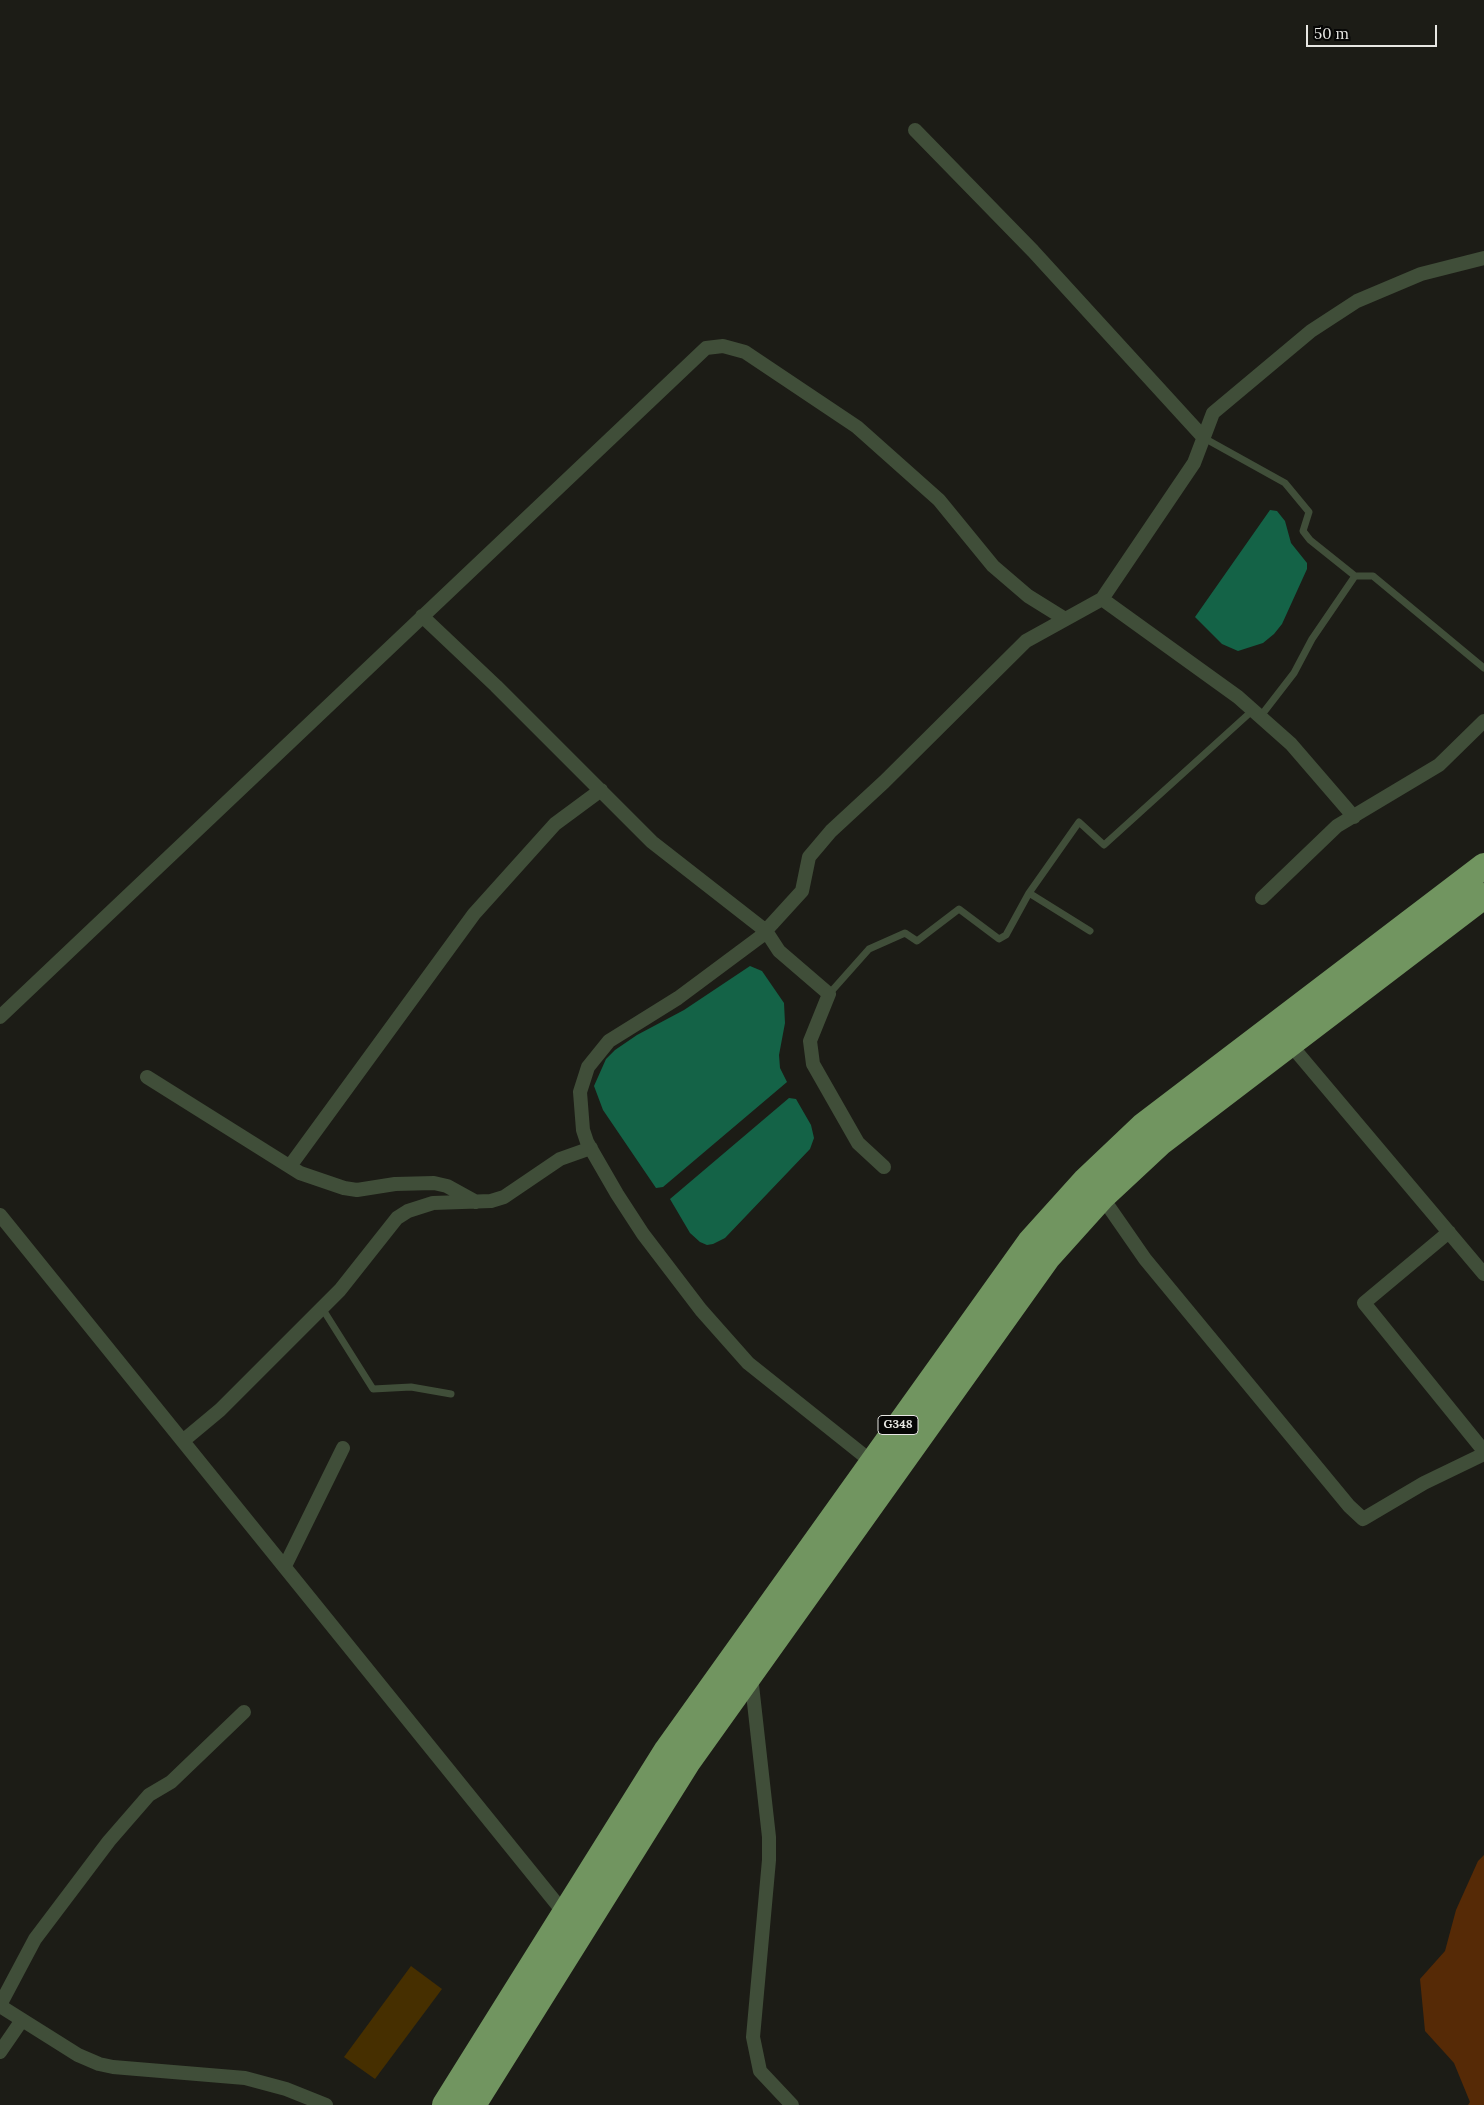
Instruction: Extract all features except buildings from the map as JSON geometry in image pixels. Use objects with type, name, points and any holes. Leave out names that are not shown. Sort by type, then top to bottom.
[{"type":"highway","name":"G348","points":[[445,2105],[667,1750],[1005,1275],[1057,1211],[1102,1163],[1176,1099],[1242,1052],[1484,866]]},
{"type":"highway","name":"G348","points":[[473,2105],[687,1763],[1024,1289],[1102,1197],[1190,1117],[1290,1044],[1484,896]]},
{"type":"street","points":[[915,130],[1033,252],[1204,438]]},
{"type":"street","points":[[872,1462],[748,1363],[707,1316],[643,1234],[591,1148],[583,1130],[579,1105],[583,1079],[594,1057],[609,1041],[678,998],[766,931],[802,891],[809,857],[831,831],[884,782],[1026,641],[1102,599],[1194,463],[1213,413],[1333,315],[1357,300],[1421,274],[1484,258]]},
{"type":"street","points":[[0,1017],[706,348],[723,346],[746,352],[857,427],[939,500],[993,566],[1028,596],[1065,619]]},
{"type":"street","points":[[1102,599],[1256,714],[1291,744],[1354,817]]},
{"type":"street","points":[[422,616],[652,842],[766,931],[778,951],[829,994],[810,1041],[813,1064],[858,1144],[884,1168]]},
{"type":"street","points":[[1262,898],[1337,826],[1439,765],[1484,721]]},
{"type":"street","points":[[290,1166],[474,914],[555,824],[601,790]]},
{"type":"street","points":[[1290,1044],[1484,1274]]},
{"type":"street","points":[[147,1077],[300,1173],[344,1188],[357,1190],[395,1184],[434,1183],[453,1188],[479,1203]]},
{"type":"street","points":[[184,1440],[220,1410],[340,1290],[397,1218],[408,1211],[433,1203],[479,1203],[504,1196],[545,1167],[591,1148]]},
{"type":"street","points":[[1102,1197],[1145,1259],[1350,1506],[1363,1519],[1484,1452],[1364,1303],[1449,1232]]},
{"type":"street","points":[[0,1215],[184,1440],[565,1914]]},
{"type":"street","points":[[284,1566],[343,1448]]},
{"type":"street","points":[[751,1673],[769,1837],[766,1908],[753,2037],[760,2071],[792,2105]]},
{"type":"street","points":[[244,1712],[171,1782],[149,1795],[109,1842],[35,1939],[0,2006],[78,2055],[99,2064],[245,2078],[286,2088],[326,2105]]},
{"type":"street","points":[[0,2052],[22,2020]]},
{"type":"lane","points":[[1204,438],[1243,462],[1285,483],[1309,512],[1304,531],[1310,540],[1355,576],[1373,576],[1484,668]]},
{"type":"lane","points":[[829,994],[869,949],[905,933],[917,942],[959,909],[999,939],[1006,935],[1029,893],[1079,822],[1104,845],[1256,714],[1294,673],[1312,639],[1355,576]]},
{"type":"lane","points":[[1029,893],[1090,931]]},
{"type":"lane","points":[[322,1308],[373,1389],[411,1387],[451,1394]]},
{"type":"shaded area","points":[[1270,510],[1277,511],[1285,521],[1291,543],[1307,563],[1307,569],[1282,624],[1274,634],[1263,643],[1238,651],[1222,644],[1195,617]]},
{"type":"shaded area","points":[[750,966],[762,971],[784,1003],[785,1023],[779,1055],[780,1068],[787,1082],[663,1187],[656,1188],[603,1110],[594,1086],[606,1059],[615,1050],[637,1035],[684,1010]]},
{"type":"shaded area","points":[[789,1098],[796,1099],[811,1125],[814,1138],[810,1149],[725,1238],[707,1245],[700,1242],[690,1233],[670,1199]]},
{"type":"shaded area","points":[[1484,1855],[1484,2105],[1468,2105],[1470,2102],[1454,2063],[1425,2031],[1420,1979],[1445,1951],[1456,1910],[1478,1861]]}]
